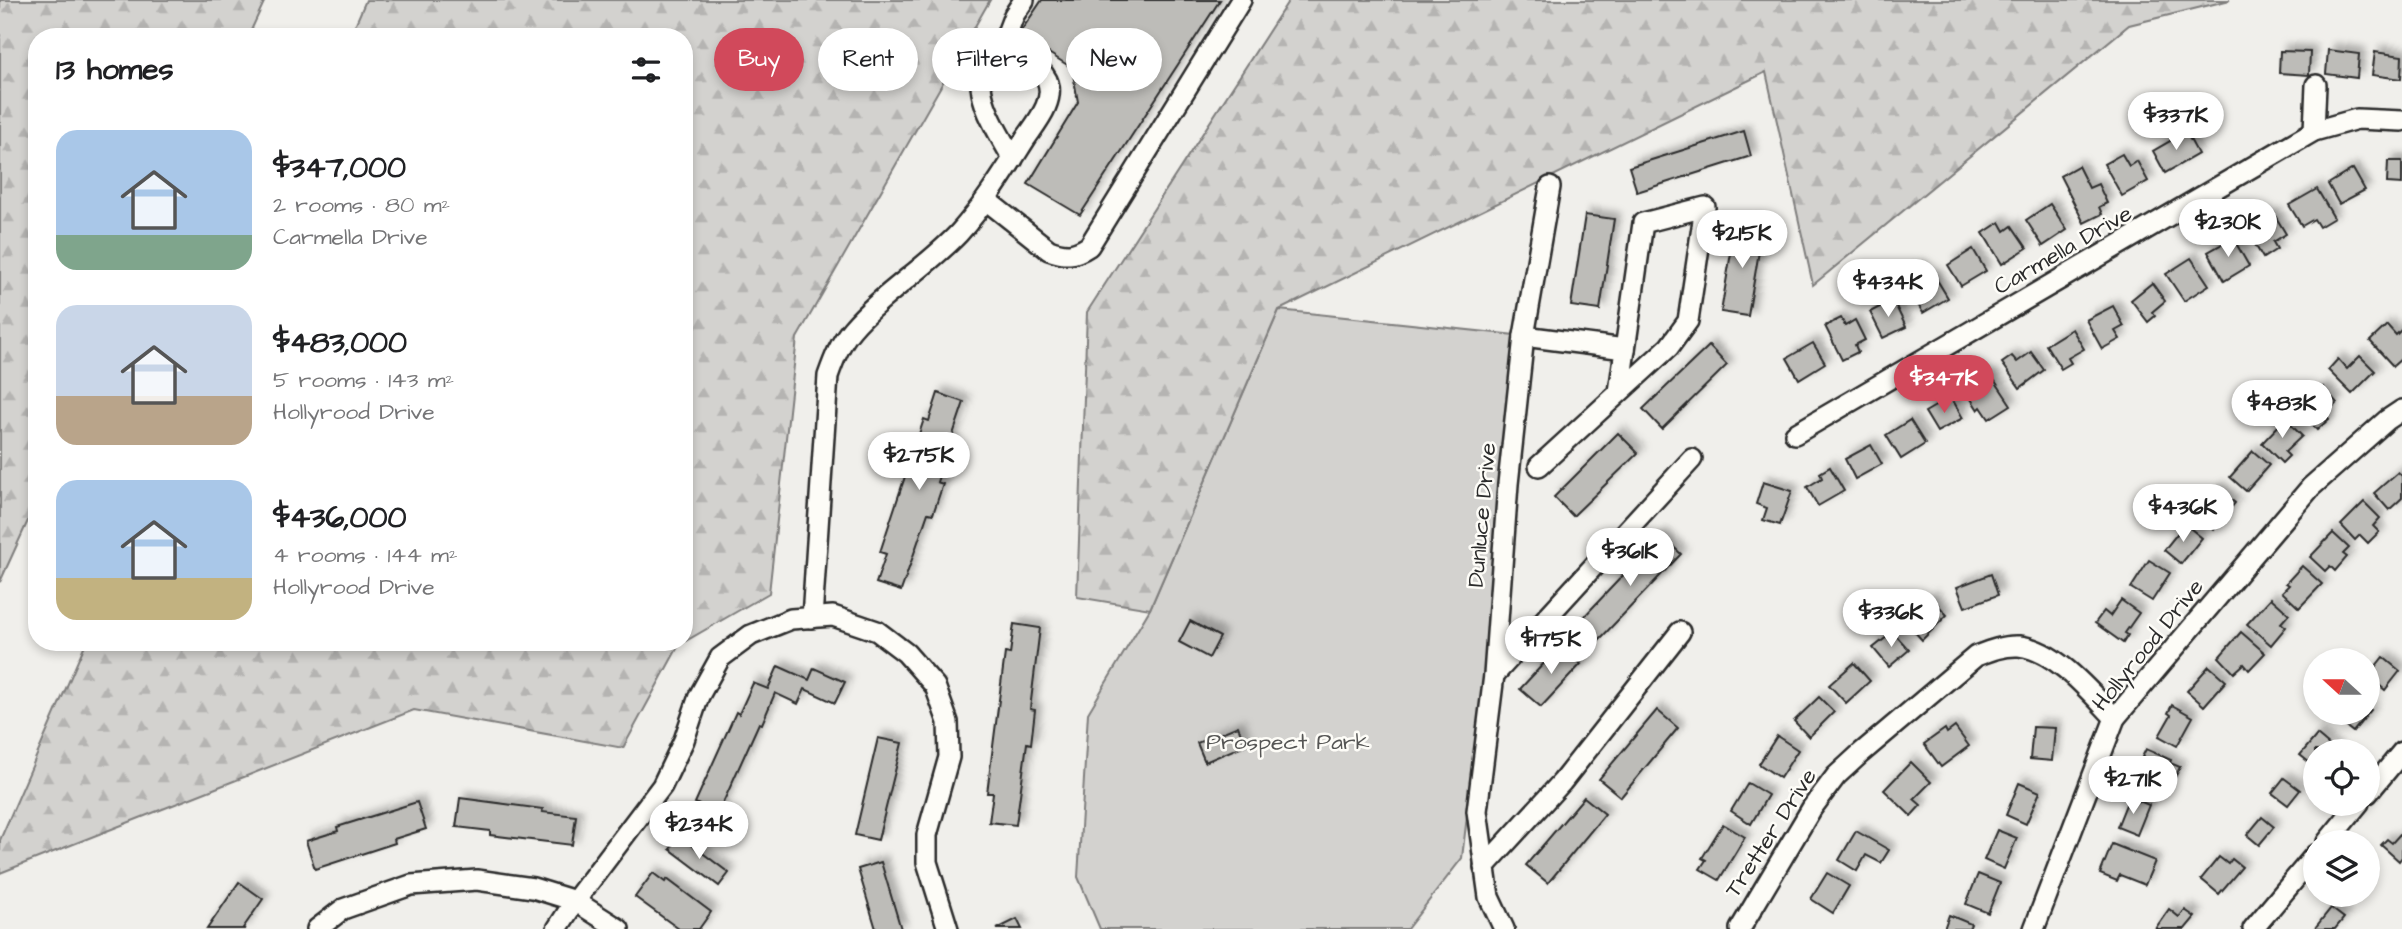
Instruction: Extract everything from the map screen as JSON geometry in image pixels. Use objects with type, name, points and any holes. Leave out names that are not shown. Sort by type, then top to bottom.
[{"type":"street","points":[[1009,28],[1024,0]]},
{"type":"street","points":[[986,200],[1049,250],[1075,255],[1089,246],[1241,0]]},
{"type":"street","points":[[2314,131],[2316,85]]},
{"type":"street","points":[[981,91],[984,103],[1013,159]]},
{"type":"street","points":[[812,618],[828,376],[836,352],[852,329],[957,234],[986,200],[1047,107],[1048,91]]},
{"type":"street","name":"Carmella Drive","points":[[1796,434],[2314,131],[2357,120],[2402,121]]},
{"type":"street","name":"Dunluce Drive","points":[[1504,929],[1489,897],[1478,811],[1494,675],[1508,484],[1524,336],[1550,187]]},
{"type":"street","points":[[1539,466],[1669,347],[1688,321],[1705,207],[1643,223],[1619,392]]},
{"type":"street","points":[[1524,336],[1625,349]]},
{"type":"street","name":"Hollyrood Drive","points":[[2034,929],[2115,718],[2311,487],[2402,410]]},
{"type":"street","points":[[1494,675],[1692,459]]},
{"type":"street","points":[[557,929],[662,786],[684,740],[699,695],[720,658],[751,635],[791,619],[833,617],[877,631],[906,653],[935,686],[948,722],[949,758],[927,835],[927,862],[947,929]]},
{"type":"street","points":[[1484,867],[1562,782],[1680,632]]},
{"type":"street","name":"Tretter Drive","points":[[1740,929],[1812,808],[1836,776],[1976,656],[1997,648],[2019,646],[2043,654],[2076,677],[2115,718]]},
{"type":"street","points":[[2380,779],[2402,752]]},
{"type":"street","points":[[2337,830],[2348,816]]},
{"type":"street","points":[[2253,929],[2303,869]]},
{"type":"street","points":[[317,929],[343,909],[411,885],[477,880],[533,888],[575,901],[620,929]]},
{"type":"green space","points":[[0,0],[265,0],[252,28],[28,28],[28,521],[0,582]]},
{"type":"green space","points":[[366,0],[990,0],[974,28],[932,28],[932,91],[938,91],[797,338],[769,593],[693,637],[693,28],[354,28]]},
{"type":"green space","points":[[1289,0],[2230,0],[2129,25],[1813,285],[1766,72],[1279,310],[1150,609],[1077,597],[1087,312]]},
{"type":"green space","name":"Prospect Park","points":[[1279,310],[1524,336],[1462,858],[1407,929],[1100,929],[1078,877],[1088,713],[1150,609]]},
{"type":"green space","points":[[82,651],[676,651],[623,748],[414,710],[0,873],[0,840]]},
{"type":"building","points":[[1042,0],[1220,0],[1162,89],[1162,28],[1066,28],[1066,64],[1052,55],[1052,28],[1023,28]]},
{"type":"building","points":[[2328,50],[2359,54],[2357,78],[2326,74]]},
{"type":"building","points":[[2280,51],[2310,52],[2309,75],[2279,73]]},
{"type":"building","points":[[2375,52],[2402,56],[2401,79],[2372,75]]},
{"type":"building","points":[[1076,91],[1161,91],[1080,215],[1028,184],[1078,102]]},
{"type":"building","points":[[1744,131],[1751,156],[1637,192],[1629,167]]},
{"type":"building","points":[[2186,132],[2198,154],[2165,173],[2153,151]]},
{"type":"building","points":[[2122,154],[2129,166],[2137,161],[2148,181],[2122,196],[2104,164]]},
{"type":"building","points":[[2388,161],[2402,161],[2402,184],[2387,183]]},
{"type":"building","points":[[2078,166],[2089,188],[2098,184],[2107,203],[2099,207],[2102,214],[2084,223],[2060,176]]},
{"type":"building","points":[[2353,169],[2365,190],[2339,204],[2328,184]]},
{"type":"building","points":[[2317,189],[2334,218],[2319,227],[2314,219],[2302,226],[2289,205]]},
{"type":"building","points":[[2050,204],[2067,230],[2043,246],[2026,220]]},
{"type":"building","points":[[2274,214],[2286,234],[2273,242],[2277,249],[2263,258],[2247,231]]},
{"type":"building","points":[[1585,215],[1614,219],[1600,310],[1571,306]]},
{"type":"building","points":[[2000,222],[2005,231],[2012,226],[2027,248],[2002,264],[1983,233]]},
{"type":"building","points":[[1736,223],[1763,228],[1748,316],[1721,312]]},
{"type":"building","points":[[2233,238],[2249,266],[2224,281],[2208,252]]},
{"type":"building","points":[[1973,249],[1986,271],[1961,286],[1948,265]]},
{"type":"building","points":[[2191,258],[2209,285],[2184,301],[2166,274]]},
{"type":"building","points":[[1918,267],[1926,280],[1934,275],[1948,298],[1923,313],[1902,278]]},
{"type":"building","points":[[2152,283],[2165,301],[2152,312],[2155,316],[2148,322],[2131,300]]},
{"type":"building","points":[[1893,300],[1906,327],[1883,338],[1870,312]]},
{"type":"building","points":[[2113,306],[2124,326],[2115,331],[2120,339],[2102,349],[2086,320]]},
{"type":"building","points":[[1841,318],[1845,326],[1855,320],[1865,340],[1855,345],[1858,352],[1842,360],[1825,326]]},
{"type":"building","points":[[2387,325],[2396,335],[2402,329],[2402,358],[2393,366],[2370,341]]},
{"type":"building","points":[[2072,329],[2084,349],[2068,358],[2071,363],[2061,369],[2046,345]]},
{"type":"building","points":[[1813,343],[1825,363],[1799,379],[1787,358]]},
{"type":"building","points":[[1709,346],[1727,365],[1662,429],[1643,409]]},
{"type":"building","points":[[2031,352],[2044,370],[2020,388],[2002,363],[2012,356],[2017,362]]},
{"type":"building","points":[[2360,356],[2375,371],[2352,394],[2328,370],[2338,359],[2347,369]]},
{"type":"building","points":[[1991,375],[2011,405],[1989,419],[1981,407],[1978,410],[1966,391]]},
{"type":"building","points":[[2323,387],[2337,403],[2325,414],[2329,419],[2317,430],[2298,409]]},
{"type":"building","points":[[938,393],[964,402],[937,482],[943,484],[933,514],[928,513],[901,591],[876,583],[886,554],[880,552],[924,419],[929,421]]},
{"type":"building","points":[[1951,397],[1963,418],[1937,432],[1925,412]]},
{"type":"building","points":[[2285,419],[2302,436],[2285,452],[2289,456],[2282,463],[2262,443]]},
{"type":"building","points":[[1910,420],[1925,444],[1901,459],[1886,435]]},
{"type":"building","points":[[1618,433],[1638,453],[1573,516],[1554,497]]},
{"type":"building","points":[[1871,445],[1882,464],[1855,479],[1845,459]]},
{"type":"building","points":[[2253,451],[2269,465],[2246,491],[2230,477]]},
{"type":"building","points":[[1830,467],[1844,491],[1818,506],[1807,487],[1822,478],[1820,473]]},
{"type":"building","points":[[2398,472],[2402,476],[2402,498],[2389,510],[2374,493]]},
{"type":"building","points":[[1763,482],[1792,491],[1780,525],[1763,520],[1767,508],[1756,504]]},
{"type":"building","points":[[2217,488],[2235,503],[2214,529],[2195,515]]},
{"type":"building","points":[[2364,502],[2380,518],[2373,526],[2379,532],[2368,543],[2360,535],[2355,540],[2341,525]]},
{"type":"building","points":[[2185,524],[2202,538],[2181,564],[2164,550]]},
{"type":"building","points":[[2333,533],[2349,548],[2343,554],[2347,557],[2335,571],[2330,566],[2325,571],[2310,557]]},
{"type":"building","points":[[1661,535],[1681,554],[1598,641],[1579,622]]},
{"type":"building","points":[[2149,560],[2170,573],[2152,601],[2131,588]]},
{"type":"building","points":[[2302,566],[2322,584],[2299,608],[2282,592],[2289,585],[2286,583]]},
{"type":"building","points":[[1991,574],[1998,595],[1965,607],[1957,587]]},
{"type":"building","points":[[1931,597],[1947,615],[1922,640],[1904,620]]},
{"type":"building","points":[[2271,598],[2289,614],[2281,623],[2286,627],[2271,645],[2247,624]]},
{"type":"building","points":[[2121,600],[2139,613],[2125,633],[2128,635],[2123,643],[2095,623],[2104,611],[2110,616]]},
{"type":"building","points":[[1190,621],[1220,637],[1209,658],[1179,642]]},
{"type":"building","points":[[1014,624],[1040,628],[1030,709],[1035,710],[1031,744],[1027,743],[1016,825],[989,822],[993,793],[987,793],[1005,653],[1010,654]]},
{"type":"building","points":[[1893,632],[1909,650],[1889,667],[1873,648]]},
{"type":"building","points":[[2241,632],[2265,653],[2249,670],[2244,664],[2234,673],[2219,657]]},
{"type":"building","points":[[1561,645],[1581,664],[1541,707],[1520,689]]},
{"type":"building","points":[[2383,657],[2400,671],[2385,690],[2380,686],[2380,661]]},
{"type":"building","points":[[1854,663],[1870,681],[1846,703],[1829,685]]},
{"type":"building","points":[[778,666],[809,680],[814,668],[845,682],[835,703],[805,689],[798,704],[775,693],[718,814],[695,803],[736,712],[739,714],[753,683],[768,689]]},
{"type":"building","points":[[2209,666],[2226,681],[2204,706],[2187,691]]},
{"type":"building","points":[[1819,697],[1834,712],[1809,737],[1794,721]]},
{"type":"building","points":[[2172,705],[2193,717],[2177,746],[2159,736],[2171,715],[2168,713]]},
{"type":"building","points":[[1657,710],[1678,728],[1621,797],[1599,779]]},
{"type":"building","points":[[2344,725],[2359,725],[2353,732]]},
{"type":"building","points":[[1238,726],[1245,745],[1205,762],[1197,743]]},
{"type":"building","points":[[1955,727],[1969,746],[1941,767],[1924,744],[1945,729],[1947,733]]},
{"type":"building","points":[[2033,727],[2055,728],[2052,761],[2030,759]]},
{"type":"building","points":[[1777,736],[1798,750],[1780,778],[1759,764]]},
{"type":"building","points":[[878,738],[902,743],[878,840],[855,835]]},
{"type":"building","points":[[2146,749],[2180,767],[2173,782],[2162,777],[2156,791],[2137,783],[2148,760],[2142,757]]},
{"type":"building","points":[[1911,762],[1931,782],[1914,799],[1921,805],[1911,816],[1884,790]]},
{"type":"building","points":[[2284,778],[2300,790],[2288,805],[2272,793]]},
{"type":"building","points":[[1748,783],[1768,795],[1751,824],[1731,811]]},
{"type":"building","points":[[2019,783],[2040,792],[2026,824],[2006,815]]},
{"type":"building","points":[[1584,797],[1605,814],[1548,883],[1526,865]]},
{"type":"building","points":[[2129,797],[2149,805],[2137,835],[2117,827]]},
{"type":"building","points":[[460,798],[576,816],[572,845],[490,835],[490,831],[456,827]]},
{"type":"building","points":[[417,802],[426,829],[394,839],[395,843],[315,869],[306,841],[338,831],[337,827]]},
{"type":"building","points":[[2262,817],[2274,827],[2259,845],[2247,835]]},
{"type":"building","points":[[1723,824],[1745,837],[1719,880],[1700,869],[1706,860],[1702,858]]},
{"type":"building","points":[[1997,830],[2017,838],[2004,869],[1984,860]]},
{"type":"building","points":[[1856,831],[1889,850],[1881,863],[1866,855],[1857,871],[1839,860]]},
{"type":"building","points":[[2400,834],[2402,857],[2399,861],[2381,845],[2387,839],[2392,843]]},
{"type":"building","points":[[680,836],[729,873],[719,886],[670,849]]},
{"type":"building","points":[[2112,844],[2155,861],[2145,885],[2120,875],[2117,881],[2100,874]]},
{"type":"building","points":[[2219,857],[2228,864],[2232,859],[2242,867],[2219,894],[2201,879]]},
{"type":"building","points":[[881,862],[901,929],[876,929],[858,869]]},
{"type":"building","points":[[653,873],[665,882],[667,879],[711,912],[699,929],[679,929],[635,897]]},
{"type":"building","points":[[1827,873],[1849,886],[1833,913],[1811,899]]},
{"type":"building","points":[[1978,874],[2000,883],[1988,913],[1966,904]]},
{"type":"building","points":[[239,882],[263,899],[243,928],[245,929],[207,929]]},
{"type":"building","points":[[2331,908],[2344,918],[2335,929],[2315,928]]},
{"type":"building","points":[[2169,909],[2179,917],[2185,910],[2195,917],[2185,929],[2155,929]]},
{"type":"building","points":[[1949,915],[1971,924],[1969,929],[1944,929]]},
{"type":"building","points":[[1017,919],[1022,929],[997,929]]}]
